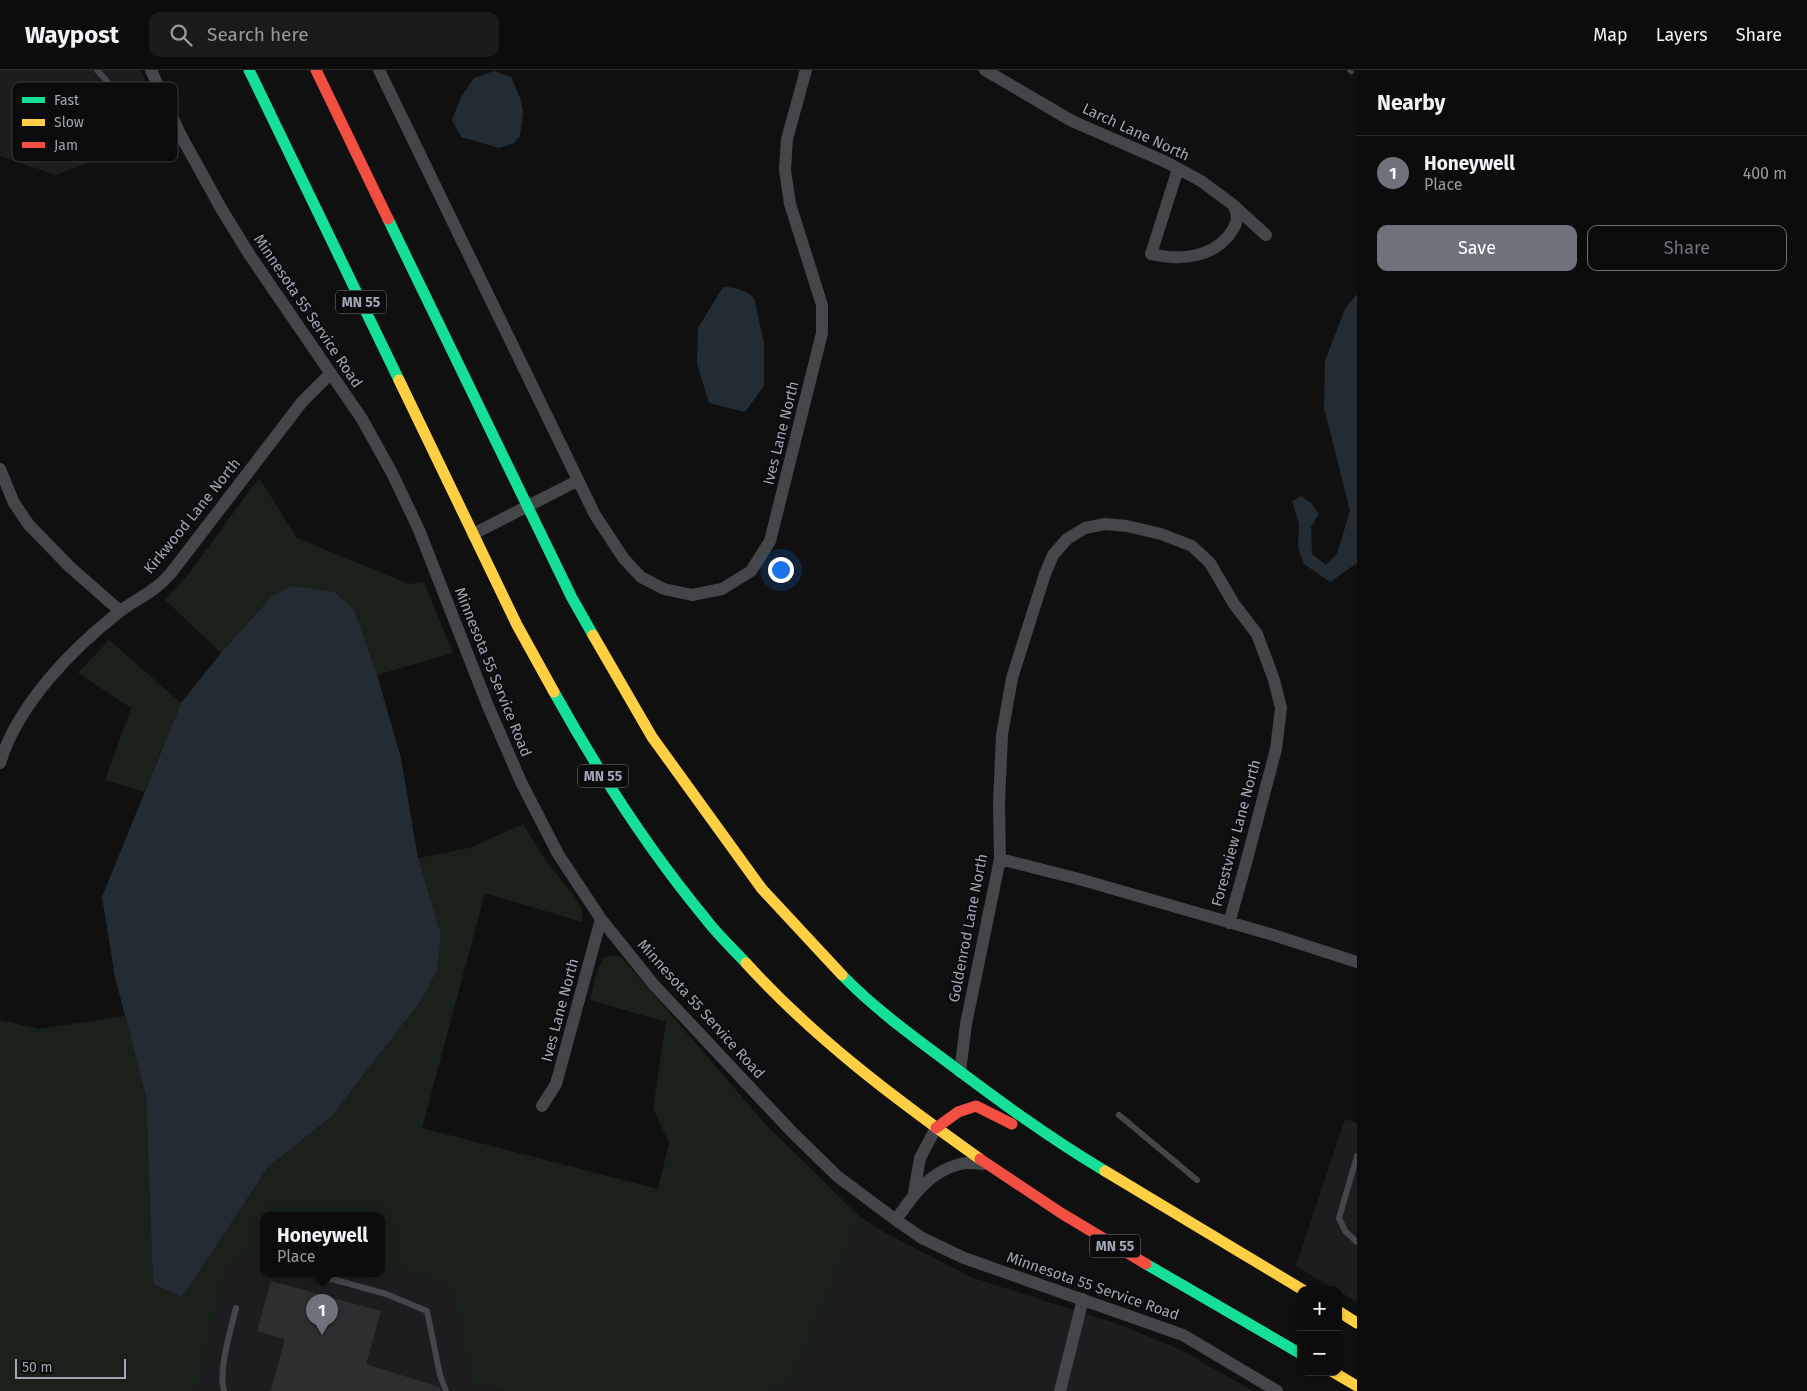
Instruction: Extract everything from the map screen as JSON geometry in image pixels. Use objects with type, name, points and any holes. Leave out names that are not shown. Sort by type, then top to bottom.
[{"type":"highway","name":"MN 55","points":[[249,70],[517,625],[549,685],[621,804],[662,864],[707,921],[755,974],[808,1025],[944,1136],[1115,1246],[1297,1352]]},
{"type":"highway","points":[[316,70],[572,598],[652,737],[762,890],[850,983],[889,1018],[960,1072],[1058,1143],[1297,1286]]},
{"type":"highway","points":[[936,1128],[958,1112],[976,1106],[1007,1121],[1118,1192],[1131,1197],[1143,1193]]},
{"type":"highway","points":[[1342,1314],[1357,1323]]},
{"type":"highway","points":[[1340,1376],[1357,1386]]},
{"type":"street","name":"Minnesota 55 Service Road","points":[[151,70],[156,82]]},
{"type":"street","name":"Ives Lane North","points":[[379,70],[595,515],[624,559],[640,577],[664,589],[692,595],[722,590],[751,571],[770,542],[822,333],[822,305],[790,204],[784,170],[787,139],[806,70]]},
{"type":"street","name":"Larch Lane North","points":[[985,70],[1072,121],[1166,162],[1201,181],[1232,204],[1266,236]]},
{"type":"street","name":"Minnesota 55 Service Road","points":[[178,130],[222,210],[249,254],[362,419],[392,473],[419,530],[477,678],[521,782],[558,854],[601,919],[654,985],[792,1132],[837,1176],[922,1238],[964,1258],[1083,1298],[1183,1335],[1277,1391]]},
{"type":"street","points":[[1178,169],[1151,254],[1168,258],[1186,257],[1209,252],[1226,240],[1236,226],[1238,215],[1232,204]]},
{"type":"street","name":"Kirkwood Lane North","points":[[0,763],[12,731],[25,710],[46,683],[78,648],[120,611],[155,588],[171,573],[302,402],[330,374]]},
{"type":"street","points":[[0,469],[14,503],[29,525],[70,566],[120,611]]},
{"type":"street","points":[[473,534],[577,481]]},
{"type":"street","name":"Goldenrod Lane North","points":[[960,1072],[966,1024],[1000,859],[999,803],[1002,734],[1012,678],[1053,554],[1067,539],[1085,528],[1105,524],[1127,526],[1161,534],[1192,546],[1210,564]]},
{"type":"street","name":"Forestview Lane North","points":[[1000,859],[1228,922],[1276,750],[1281,708],[1274,680],[1257,634],[1234,604],[1210,564]]},
{"type":"street","name":"Ives Lane North","points":[[542,1106],[556,1084],[601,919]]},
{"type":"street","points":[[1228,922],[1357,962]]},
{"type":"street","points":[[914,1193],[920,1158],[936,1128]]},
{"type":"street","points":[[896,1220],[914,1193],[937,1173],[961,1163],[986,1164]]},
{"type":"street","points":[[1060,1391],[1083,1298]]},
{"type":"lane","points":[[97,70],[108,82]]},
{"type":"lane","points":[[1119,1115],[1197,1180]]},
{"type":"lane","points":[[1357,1156],[1339,1218],[1345,1231],[1357,1242]]},
{"type":"lane","points":[[325,1277],[386,1294],[427,1311],[440,1375],[446,1391]]},
{"type":"lane","points":[[224,1391],[222,1385],[226,1349],[236,1308]]},
{"type":"shaded area","points":[[0,70],[141,70],[145,82],[12,82],[12,160],[0,156]]},
{"type":"shaded area","points":[[494,71],[511,77],[521,100],[523,112],[520,136],[514,143],[499,148],[461,137],[452,120],[461,97],[474,78]]},
{"type":"shaded area","points":[[18,162],[89,162],[56,175]]},
{"type":"shaded area","points":[[723,287],[740,290],[754,298],[764,343],[764,386],[745,412],[709,403],[697,364],[698,328]]},
{"type":"shaded area","points":[[1357,294],[1357,563],[1330,582],[1304,564],[1298,548],[1299,524],[1292,501],[1301,496],[1311,503],[1319,514],[1311,527],[1312,554],[1326,565],[1337,554],[1350,511],[1324,408],[1325,361],[1345,309]]},
{"type":"shaded area","points":[[259,478],[297,538],[409,584],[424,582],[453,653],[377,675],[354,609],[270,598],[221,653],[165,600],[187,576]]},
{"type":"shaded area","points":[[290,586],[334,592],[354,609],[377,675],[401,758],[418,858],[441,935],[437,970],[422,999],[331,1117],[268,1167],[182,1297],[153,1284],[146,1097],[115,977],[102,897],[181,703],[221,653],[270,598]]},
{"type":"shaded area","points":[[109,640],[181,703],[144,792],[105,780],[131,708],[78,673]]},
{"type":"shaded area","points":[[523,824],[546,861],[582,909],[582,922],[485,893],[422,1128],[658,1189],[669,1143],[653,1108],[666,1022],[590,1000],[598,970],[603,960],[610,956],[622,958],[767,1126],[859,1216],[794,1378],[772,1391],[503,1391],[472,1383],[449,1284],[385,1266],[385,1212],[260,1212],[260,1244],[226,1268],[197,1391],[0,1391],[0,1020],[39,1029],[125,1016],[146,1097],[153,1284],[182,1297],[268,1167],[331,1117],[422,999],[441,936],[418,858],[469,848]]},
{"type":"shaded area","points":[[1345,1119],[1357,1123],[1357,1302],[1342,1293],[1342,1286],[1330,1286],[1296,1266]]},
{"type":"shaded area","points":[[859,1216],[885,1233],[973,1278],[1118,1324],[1181,1350],[1253,1391],[772,1391],[794,1378]]},
{"type":"shaded area","points":[[260,1244],[260,1277],[385,1277],[385,1266],[449,1284],[472,1383],[503,1391],[197,1391],[226,1268]]},
{"type":"building","points":[[271,1281],[381,1311],[366,1364],[439,1387],[441,1391],[271,1391],[285,1339],[257,1331]]},
{"type":"railway","points":[[1348,70],[1357,76]]},
{"type":"traffic: fast","points":[[249,70],[399,380]]},
{"type":"traffic: fast","points":[[388,219],[572,598],[593,635]]},
{"type":"traffic: fast","points":[[554,692],[588,751],[643,837],[710,924],[746,963]]},
{"type":"traffic: fast","points":[[842,975],[890,1018],[962,1073],[1042,1131],[1105,1171]]},
{"type":"traffic: fast","points":[[1146,1264],[1297,1352]]},
{"type":"traffic: slow","points":[[399,380],[517,625],[554,692]]},
{"type":"traffic: slow","points":[[593,635],[652,737],[762,889],[842,975]]},
{"type":"traffic: slow","points":[[746,963],[772,991],[828,1043],[918,1114],[980,1159]]},
{"type":"traffic: slow","points":[[1105,1171],[1297,1286]]},
{"type":"traffic: slow","points":[[1342,1314],[1357,1323]]},
{"type":"traffic: slow","points":[[1340,1376],[1357,1386]]},
{"type":"traffic: jam","points":[[316,70],[388,219]]},
{"type":"traffic: jam","points":[[936,1128],[958,1112],[976,1106],[1012,1124]]},
{"type":"traffic: jam","points":[[980,1159],[1061,1213],[1146,1264]]},
{"type":"place","name":"Honeywell","points":[[322,1335]]}]
